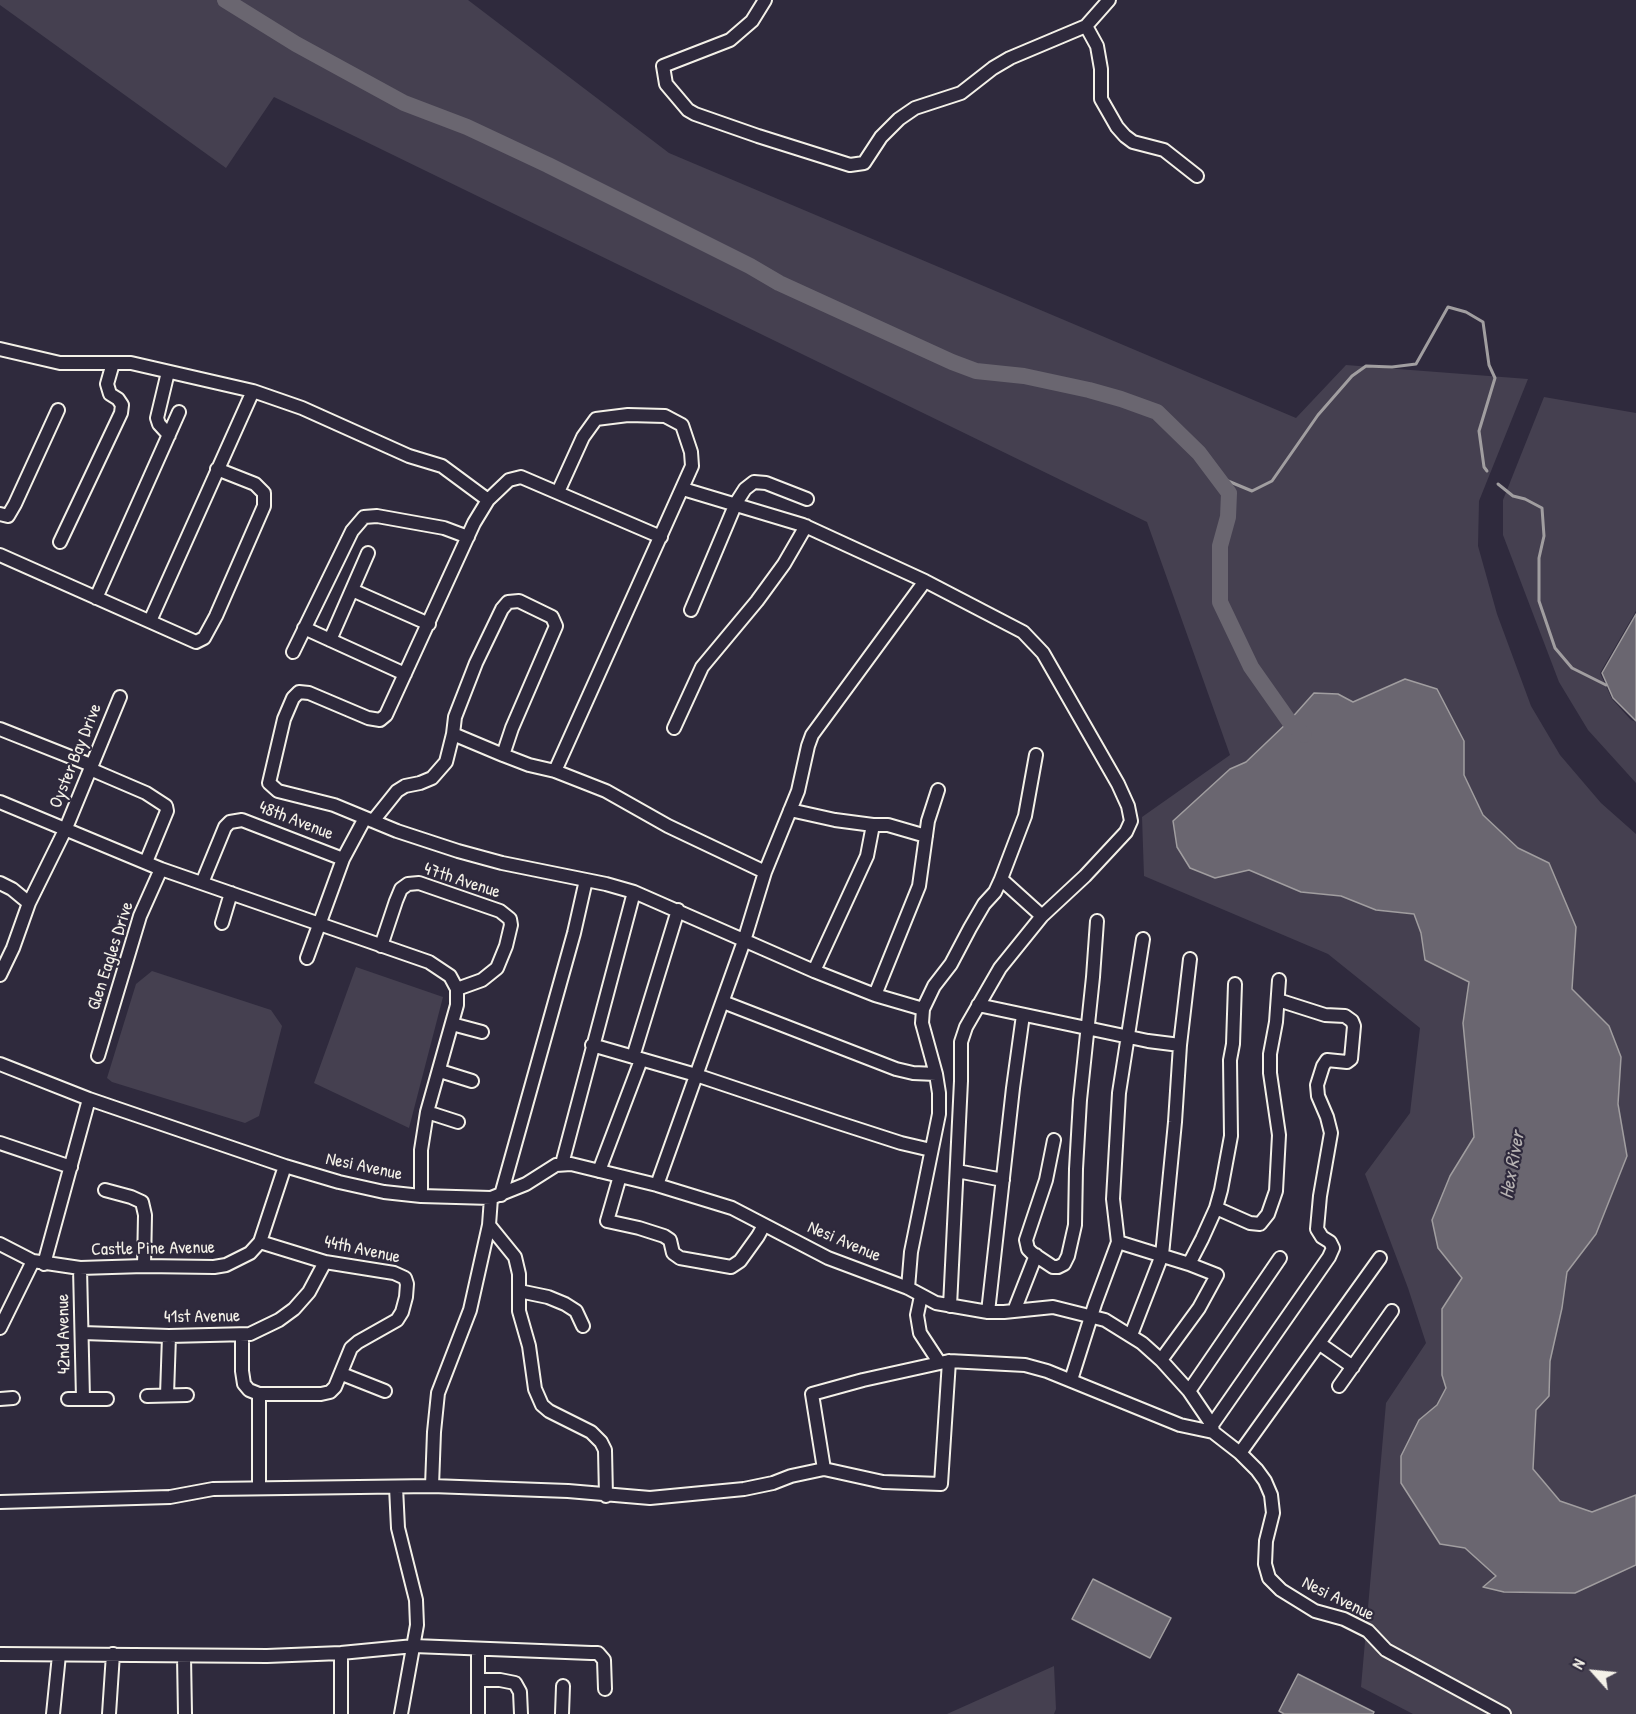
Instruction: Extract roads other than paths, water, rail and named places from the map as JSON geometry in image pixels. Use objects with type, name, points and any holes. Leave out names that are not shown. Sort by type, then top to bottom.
[{"type":"street","points":[[765,0],[753,21],[730,40],[663,66],[666,84],[688,110],[695,114],[850,165],[864,163],[881,137],[899,119],[915,108],[961,93],[1010,58],[1086,26],[1109,0]]},
{"type":"street","points":[[1086,26],[1097,46],[1101,69],[1101,99],[1117,127],[1133,142],[1164,150],[1197,176]]},
{"type":"street","points":[[0,351],[60,363],[131,363],[253,391],[302,408],[409,456],[442,466],[488,500]]},
{"type":"street","points":[[60,542],[121,412],[122,405],[110,393],[107,384],[112,363]]},
{"type":"street","points":[[168,372],[157,418],[159,424],[169,435]]},
{"type":"street","points":[[150,621],[253,391]]},
{"type":"street","points":[[0,514],[8,516],[15,504],[58,410]]},
{"type":"street","points":[[96,597],[179,412]]},
{"type":"street","points":[[555,771],[692,465],[692,452],[682,425],[673,418],[665,416],[628,415],[596,419],[590,425],[558,492]]},
{"type":"street","points":[[0,555],[196,642],[204,638],[221,605],[264,506],[264,493],[255,484],[217,469]]},
{"type":"street","points":[[661,537],[521,477],[509,480],[488,500],[468,537],[386,715],[380,720],[368,718],[309,693],[299,692],[293,698],[284,719],[269,783],[278,791],[334,805],[458,851],[634,892],[744,941],[875,995],[923,1009]]},
{"type":"street","points":[[691,610],[736,503],[745,489],[754,482],[766,483],[807,499]]},
{"type":"street","points":[[683,489],[736,503],[806,526],[925,581],[1014,627],[1032,640],[1043,654],[1118,784],[1128,806],[1131,821],[1126,832],[1085,876],[1042,916],[1000,968],[966,1027],[961,1042],[950,1306]]},
{"type":"street","points":[[293,652],[352,531],[364,518],[377,516],[432,526],[468,537]]},
{"type":"street","points":[[674,728],[702,667],[757,601],[784,564],[806,526]]},
{"type":"street","points":[[330,640],[368,554]]},
{"type":"street","points":[[657,1185],[723,1002],[765,872],[798,791],[812,735],[925,581]]},
{"type":"street","points":[[352,590],[429,624]]},
{"type":"street","name":"48th Avenue","points":[[319,924],[343,860],[369,819],[397,791],[405,786],[432,778],[446,762],[455,717],[476,663],[502,609],[507,602],[519,601],[552,617],[556,626],[502,755]]},
{"type":"street","points":[[304,628],[405,674]]},
{"type":"street","name":"Oyster Bay Drive","points":[[0,975],[14,948],[29,903],[66,828],[120,697]]},
{"type":"street","points":[[0,729],[91,767],[166,806],[167,811],[146,862]]},
{"type":"street","points":[[453,734],[502,755],[555,771],[606,791],[668,826],[765,872]]},
{"type":"street","points":[[908,1288],[911,1252],[939,1114],[939,1093],[922,1023],[923,1009],[934,986],[951,964],[984,904],[995,892],[1001,879],[1026,816],[1036,755]]},
{"type":"street","points":[[875,995],[919,886],[928,821],[938,790]]},
{"type":"street","points":[[0,802],[161,869],[429,962],[450,976],[457,989],[456,1005],[427,1113],[422,1150],[421,1196]]},
{"type":"street","points":[[790,810],[835,820],[888,825],[926,836]]},
{"type":"street","name":"48th Avenue","points":[[202,883],[225,827],[230,822],[242,820],[343,860]]},
{"type":"street","points":[[814,970],[867,856],[873,825]]},
{"type":"street","name":"Glen Eagles Drive","points":[[98,1056],[140,916],[161,869]]},
{"type":"street","points":[[1001,879],[1042,916]]},
{"type":"street","points":[[432,1485],[438,1393],[470,1310],[496,1196],[574,933],[586,880]]},
{"type":"street","points":[[0,883],[12,889],[29,903]]},
{"type":"street","name":"47th Avenue","points":[[381,945],[396,901],[402,889],[408,884],[418,883],[500,911],[510,919],[511,925],[497,968],[482,980],[457,989]]},
{"type":"street","points":[[562,1164],[634,892]]},
{"type":"street","points":[[222,923],[231,893]]},
{"type":"street","points":[[599,1171],[637,1059],[678,910]]},
{"type":"street","points":[[1054,1140],[1046,1180],[1026,1240],[1028,1249],[1053,1267],[1058,1268],[1064,1264],[1068,1256],[1075,1225],[1080,1100],[1097,921]]},
{"type":"street","points":[[307,958],[319,924]]},
{"type":"street","points":[[1071,1380],[1118,1242],[1113,1199],[1119,1093],[1143,939]]},
{"type":"street","points":[[1131,1335],[1162,1256],[1176,1122],[1180,1044],[1190,959]]},
{"type":"street","points":[[1216,1208],[1250,1223],[1260,1224],[1268,1214],[1276,1191],[1279,1135],[1270,1073],[1270,1054],[1279,980]]},
{"type":"street","points":[[1189,1264],[1216,1208],[1232,1136],[1230,1060],[1233,1044],[1235,984]]},
{"type":"street","points":[[824,1469],[812,1394],[944,1362],[1025,1365],[1071,1380],[1180,1425],[1212,1428],[1333,1248],[1317,1229],[1331,1133],[1318,1096],[1317,1085],[1327,1060],[1347,1062],[1351,1059],[1354,1026],[1350,1018],[1345,1016],[1325,1015],[1278,1000]]},
{"type":"street","points":[[723,1002],[896,1069],[913,1073],[936,1074]]},
{"type":"street","points":[[978,1005],[1129,1037],[1180,1044]]},
{"type":"street","points":[[988,1312],[1023,1015]]},
{"type":"street","points":[[452,1024],[482,1032]]},
{"type":"street","points":[[592,1045],[696,1075],[890,1139],[931,1150]]},
{"type":"street","name":"Nesi Avenue","points":[[0,1064],[89,1099],[285,1166],[358,1187],[421,1196],[496,1196],[526,1184],[556,1165],[562,1164],[657,1185],[732,1208],[828,1258],[908,1288],[936,1303],[988,1312],[1053,1307],[1105,1320],[1131,1335],[1161,1360],[1189,1391],[1212,1428],[1257,1470],[1271,1495],[1273,1513],[1266,1541],[1265,1564],[1269,1578],[1281,1590],[1316,1611],[1344,1619],[1368,1631],[1386,1650],[1504,1714]]},
{"type":"street","points":[[440,1071],[472,1081]]},
{"type":"street","points":[[0,1328],[39,1263],[71,1167],[89,1099]]},
{"type":"street","points":[[427,1113],[459,1122]]},
{"type":"street","points":[[0,1143],[71,1167]]},
{"type":"street","points":[[260,1242],[285,1166]]},
{"type":"street","points":[[957,1171],[1003,1180]]},
{"type":"street","points":[[620,1176],[607,1221],[639,1227],[664,1236],[670,1240],[672,1253],[680,1258],[731,1267],[740,1260],[764,1225]]},
{"type":"street","points":[[105,1190],[142,1202],[145,1215],[144,1266]]},
{"type":"street","points":[[489,1225],[515,1257],[519,1274],[519,1311],[529,1346],[538,1397],[549,1411],[591,1432],[601,1442],[605,1450],[606,1496]]},
{"type":"street","name":"44th Avenue","points":[[259,1394],[330,1392],[342,1374],[351,1348],[397,1320],[402,1312],[407,1284],[405,1278],[394,1273],[325,1262],[260,1242]]},
{"type":"street","name":"Castle Pine Avenue","points":[[0,1244],[39,1263],[80,1268],[214,1267],[240,1259],[260,1242]]},
{"type":"street","points":[[1118,1242],[1217,1275],[1199,1308],[1161,1360]]},
{"type":"street","points":[[1014,1311],[1036,1255]]},
{"type":"street","points":[[1189,1391],[1280,1258]]},
{"type":"street","points":[[1240,1453],[1380,1258]]},
{"type":"street","name":"41st Avenue","points":[[82,1333],[169,1336],[250,1334],[270,1325],[294,1309],[309,1292],[325,1262]]},
{"type":"street","name":"42nd Avenue","points":[[80,1268],[83,1399]]},
{"type":"street","points":[[519,1292],[548,1297],[566,1304],[576,1311],[583,1326]]},
{"type":"street","points":[[0,1502],[170,1497],[213,1489],[432,1485],[568,1491],[650,1498],[744,1489],[824,1469],[883,1482],[941,1484],[944,1362],[920,1333],[917,1315],[921,1296]]},
{"type":"street","points":[[1339,1386],[1392,1311]]},
{"type":"street","points":[[242,1335],[244,1384],[249,1390],[259,1394],[259,1488]]},
{"type":"street","points":[[167,1395],[169,1336]]},
{"type":"street","points":[[1320,1344],[1353,1367]]},
{"type":"street","points":[[342,1374],[385,1391]]},
{"type":"street","points":[[147,1396],[187,1395]]},
{"type":"street","points":[[0,1398],[13,1398]]},
{"type":"street","name":"42nd Avenue","points":[[68,1399],[107,1399]]},
{"type":"street","points":[[396,1487],[398,1528],[416,1600],[417,1625],[401,1714]]},
{"type":"street","points":[[0,1654],[267,1656],[341,1653],[414,1646],[598,1653],[604,1660],[604,1689]]},
{"type":"street","points":[[478,1649],[478,1714]]},
{"type":"street","points":[[341,1653],[341,1714]]},
{"type":"street","points":[[109,1714],[113,1654]]},
{"type":"street","points":[[53,1714],[58,1655]]},
{"type":"street","points":[[184,1656],[185,1714]]},
{"type":"street","points":[[478,1680],[515,1683],[520,1692],[521,1714]]},
{"type":"street","points":[[562,1714],[563,1686]]},
{"type":"water","points":[[1636,614],[1636,721],[1613,698],[1602,673]]},
{"type":"water","name":"Hex River","points":[[1405,679],[1437,689],[1464,741],[1464,775],[1483,815],[1518,848],[1549,863],[1576,927],[1572,989],[1609,1026],[1621,1057],[1618,1104],[1627,1156],[1596,1234],[1567,1272],[1562,1308],[1550,1361],[1549,1396],[1536,1410],[1533,1469],[1560,1501],[1592,1512],[1636,1495],[1636,1565],[1575,1593],[1504,1592],[1483,1587],[1496,1576],[1465,1548],[1440,1544],[1401,1483],[1401,1456],[1419,1420],[1437,1405],[1446,1388],[1442,1375],[1442,1309],[1462,1278],[1438,1248],[1432,1220],[1450,1176],[1474,1137],[1463,1023],[1469,982],[1425,960],[1421,933],[1414,914],[1376,910],[1341,896],[1301,892],[1249,870],[1215,878],[1190,868],[1177,847],[1173,821],[1230,769],[1246,762],[1289,721],[1314,693],[1338,694],[1353,702]]},
{"type":"water","points":[[1093,1579],[1171,1618],[1150,1658],[1072,1619]]},
{"type":"water","points":[[1298,1674],[1374,1712],[1373,1714],[1284,1714],[1279,1711]]},
{"type":"waterway","points":[[225,0],[296,44],[404,103],[467,127],[548,165],[750,266],[779,283],[952,362],[976,371],[1024,376],[1089,390],[1157,412],[1199,453],[1229,493],[1228,517],[1220,546],[1220,602],[1251,667],[1289,721],[1304,735]]},
{"type":"waterway","points":[[1216,476],[1252,491],[1272,481],[1318,415],[1352,376],[1366,366],[1392,367],[1416,364],[1448,307],[1466,312],[1483,322],[1489,365],[1495,378],[1479,431],[1484,467],[1487,471]]},
{"type":"waterway","points":[[1498,484],[1513,496],[1525,499],[1542,508],[1544,536],[1539,558],[1539,601],[1555,648],[1572,668],[1606,685]]}]
